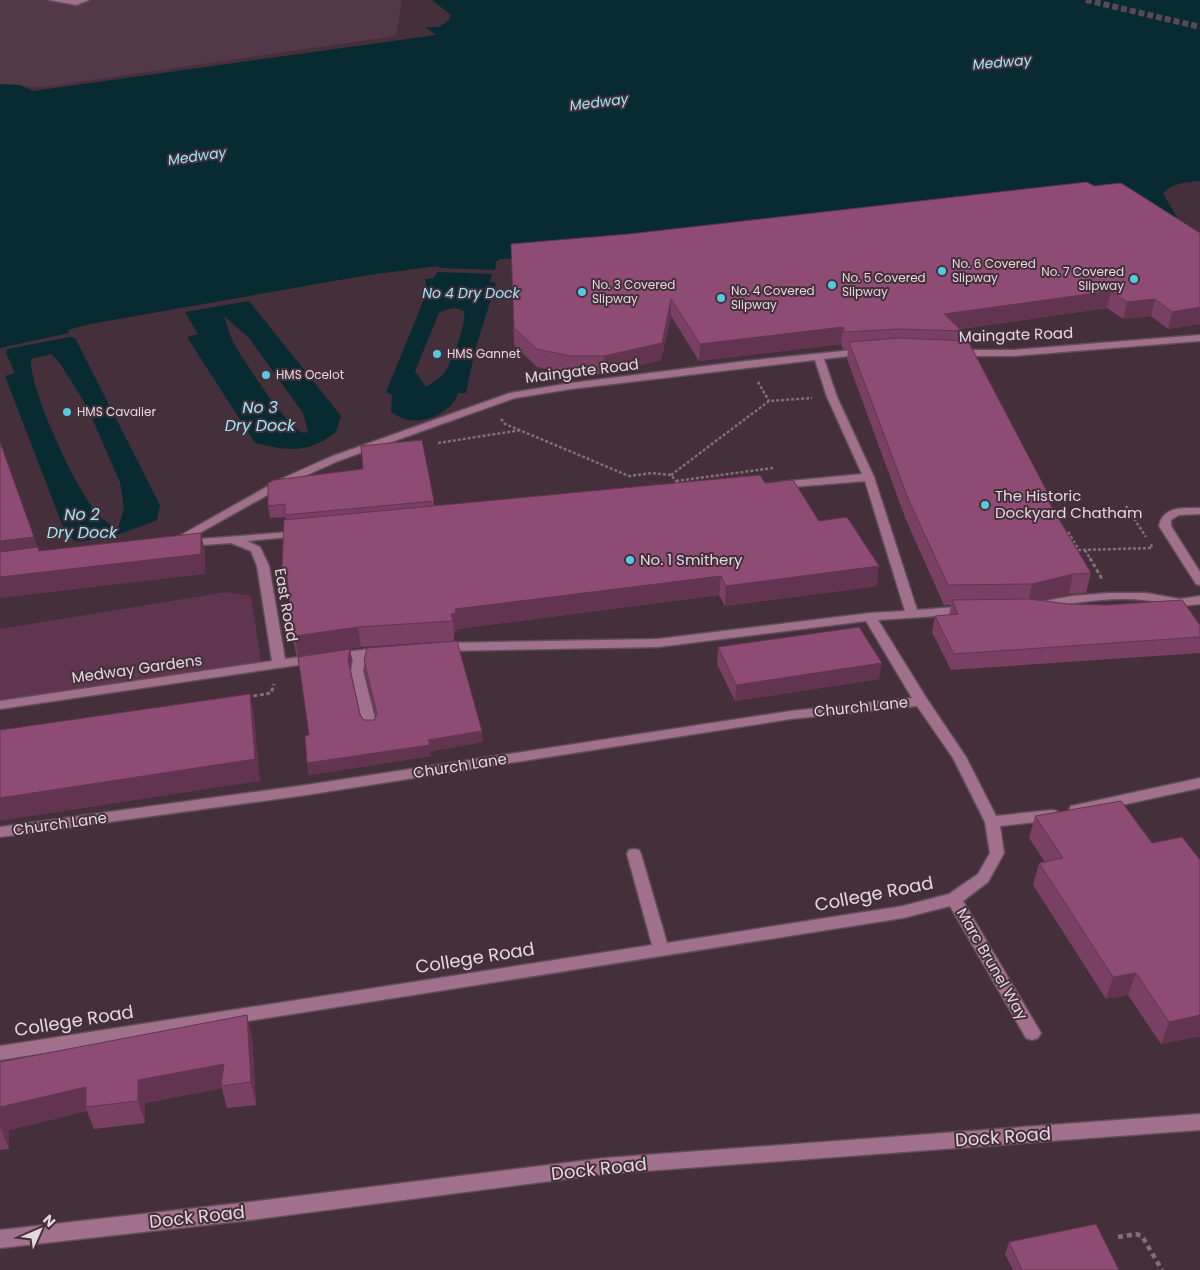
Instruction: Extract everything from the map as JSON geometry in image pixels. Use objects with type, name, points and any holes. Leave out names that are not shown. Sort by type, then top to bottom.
[{"type":"street","points":[[52,0],[76,3],[86,0]]},
{"type":"street","name":"Maingate Road","points":[[947,352],[1014,353],[1200,338]]},
{"type":"street","name":"Maingate Road","points":[[166,544],[283,482],[334,458],[486,404],[524,393],[818,356],[874,352]]},
{"type":"street","points":[[818,356],[832,397],[869,477],[912,612]]},
{"type":"street","points":[[770,486],[869,477]]},
{"type":"street","points":[[1200,511],[1176,512],[1167,518],[1165,522],[1165,526],[1200,581]]},
{"type":"street","points":[[232,539],[312,532]]},
{"type":"street","name":"East Road","points":[[166,544],[232,539],[256,549],[263,566],[279,664]]},
{"type":"street","points":[[1064,614],[1026,609],[1062,600],[1120,597],[1159,597],[1180,603]]},
{"type":"street","points":[[1159,611],[1166,610],[1180,603],[1200,600]]},
{"type":"street","points":[[427,648],[658,643],[912,612],[980,610]]},
{"type":"street","name":"Marc Brunel Way","points":[[870,617],[921,701],[959,757],[992,822],[997,853],[983,878],[954,898],[1032,1033]]},
{"type":"street","name":"Medway Gardens","points":[[0,705],[279,664],[389,651]]},
{"type":"street","points":[[361,653],[357,671],[370,726]]},
{"type":"street","name":"Church Lane","points":[[0,832],[306,790],[791,715],[921,701]]},
{"type":"street","points":[[992,822],[1055,815],[1200,783]]},
{"type":"street","points":[[634,854],[662,949]]},
{"type":"street","name":"College Road","points":[[0,1054],[903,912],[954,898]]},
{"type":"street","name":"Dock Road","points":[[0,1239],[250,1211],[605,1166],[1200,1122]]},
{"type":"path","points":[[486,404],[505,424],[629,476],[652,473],[671,475],[769,401],[832,397]]},
{"type":"path","points":[[418,429],[435,443],[522,430]]},
{"type":"path","points":[[676,481],[777,467]]},
{"type":"path","points":[[671,475],[680,486],[671,486]]},
{"type":"path","points":[[1068,532],[1077,549],[1152,548],[1126,506]]},
{"type":"path","points":[[1085,550],[1103,582],[1118,592],[1120,597]]},
{"type":"path","points":[[242,698],[271,693]]},
{"type":"path","points":[[1118,1237],[1136,1234],[1142,1236],[1162,1270]]},
{"type":"shaded area","points":[[0,0],[402,0],[396,36],[44,87],[0,85]]},
{"type":"shaded area","points":[[226,592],[251,596],[261,662],[0,700],[0,629]]},
{"type":"water","name":"Medway","points":[[432,0],[1200,0],[1200,181],[1175,185],[1163,193],[1179,221],[500,259],[496,262],[495,270],[440,268],[438,266],[368,275],[90,324],[68,330],[69,333],[0,348],[0,84],[20,85],[33,91],[436,35],[425,27],[439,27],[449,20],[451,15]]},
{"type":"water","name":"No 4 Dry Dock","points":[[437,272],[492,274],[490,282],[496,283],[475,350],[466,393],[458,393],[450,406],[436,415],[420,420],[401,418],[391,412],[392,395],[386,392],[427,292],[425,279],[434,278]],"holes":[[[455,308],[464,311],[461,332],[448,367],[441,376],[426,387],[415,371],[439,313]]]},
{"type":"water","name":"No 3 Dry Dock","points":[[249,301],[341,416],[336,432],[316,444],[297,449],[278,448],[255,443],[187,337],[198,334],[185,312]],"holes":[[[224,316],[249,338],[303,413],[308,431],[305,433],[298,430],[289,421],[256,378],[233,342]]]},
{"type":"water","name":"No 2 Dry Dock","points":[[70,337],[75,338],[160,505],[157,520],[117,535],[96,540],[75,541],[65,532],[5,376],[15,373],[6,353],[7,349]],"holes":[[[51,354],[60,363],[86,405],[120,482],[124,508],[118,529],[97,513],[88,501],[66,462],[45,415],[32,373],[31,359]]]},
{"type":"building","points":[[1087,182],[1094,186],[1121,183],[1200,233],[1200,307],[1172,312],[1155,299],[1127,302],[1111,291],[944,314],[962,331],[899,329],[845,332],[843,327],[700,344],[671,299],[662,343],[604,356],[570,356],[537,349],[514,328],[511,244],[629,234]]},
{"type":"building","points":[[899,338],[968,341],[1051,499],[1047,499],[1091,573],[1073,574],[1032,584],[948,585],[909,501],[849,342]]},
{"type":"building","points":[[422,440],[434,501],[285,515],[285,504],[268,506],[268,483],[274,480],[363,469],[361,446]]},
{"type":"building","points":[[0,442],[34,537],[0,541]]},
{"type":"building","points":[[760,475],[765,483],[793,480],[819,521],[847,517],[879,566],[726,586],[721,576],[455,609],[456,613],[451,614],[453,621],[358,627],[293,635],[286,568],[282,569],[284,520]]},
{"type":"building","points":[[201,533],[201,554],[0,577],[0,552],[38,547],[39,551]]},
{"type":"building","points":[[1029,599],[1068,604],[1106,605],[1182,600],[1200,625],[1200,637],[954,654],[935,616],[958,614],[952,600]]},
{"type":"building","points":[[859,627],[882,663],[736,685],[718,647]]},
{"type":"building","points":[[457,641],[482,731],[428,740],[430,745],[307,763],[305,736],[309,735],[298,657],[350,649],[348,660],[360,715],[364,720],[374,720],[377,714],[364,660],[367,648]]},
{"type":"building","points":[[250,694],[255,759],[0,798],[0,730]]},
{"type":"building","points":[[1121,801],[1152,843],[1182,837],[1200,860],[1200,1015],[1169,1022],[1136,973],[1113,977],[1039,863],[1063,858],[1035,816]]},
{"type":"building","points":[[247,1015],[251,1082],[221,1086],[224,1064],[138,1080],[138,1101],[86,1107],[86,1087],[0,1107],[0,1062]]},
{"type":"building","points":[[1096,1224],[1119,1270],[1022,1270],[1009,1242]]},
{"type":"tunnel","points":[[1086,0],[1200,27]]},
{"type":"place","name":"No. 6 Covered Slipway","points":[[942,271]]},
{"type":"place","name":"No. 7 Covered Slipway","points":[[1134,279]]},
{"type":"place","name":"No. 5 Covered Slipway","points":[[832,285]]},
{"type":"place","name":"No. 3 Covered Slipway","points":[[582,292]]},
{"type":"place","name":"No. 4 Covered Slipway","points":[[721,298]]},
{"type":"place","name":"HMS Gannet","points":[[437,354]]},
{"type":"place","name":"HMS Ocelot","points":[[266,375]]},
{"type":"place","name":"HMS Cavalier","points":[[67,412]]},
{"type":"place","name":"The Historic Dockyard Chatham","points":[[985,505]]},
{"type":"place","name":"No. 1 Smithery","points":[[630,560]]}]
